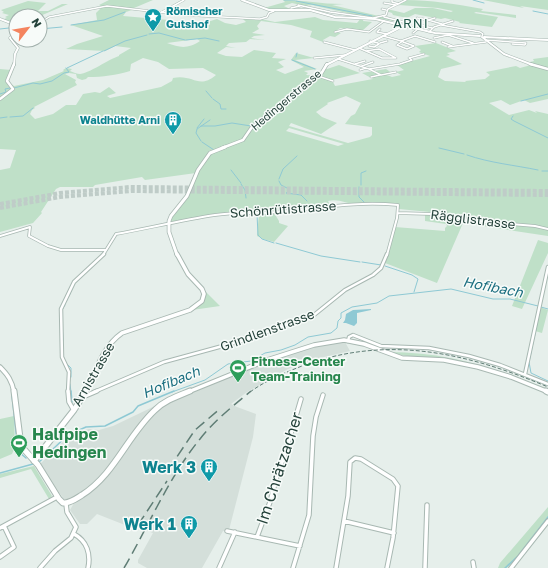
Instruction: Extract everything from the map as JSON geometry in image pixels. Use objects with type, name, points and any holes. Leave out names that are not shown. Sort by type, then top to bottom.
[{"type":"street","points":[[162,12],[184,0]]},
{"type":"street","points":[[242,0],[263,8],[274,10],[302,9],[338,17],[373,18],[387,14],[386,10]]},
{"type":"street","points":[[392,0],[392,2],[399,4]]},
{"type":"street","points":[[382,9],[386,10],[406,0]]},
{"type":"street","points":[[384,3],[397,5]]},
{"type":"street","points":[[298,5],[373,18],[429,32],[526,43],[525,45],[512,44]]},
{"type":"street","points":[[48,18],[106,6],[194,16],[262,19],[267,17],[269,13],[274,10]]},
{"type":"street","points":[[291,8],[302,6]]},
{"type":"street","points":[[316,11],[320,10]]},
{"type":"street","points":[[382,16],[407,23],[403,26]]},
{"type":"street","points":[[417,18],[482,33],[483,38],[506,56],[548,69]]},
{"type":"street","points":[[428,20],[435,18]]},
{"type":"street","points":[[335,32],[340,28],[344,28],[369,32],[384,21]]},
{"type":"street","points":[[429,32],[432,28],[453,21]]},
{"type":"street","points":[[416,24],[432,28]]},
{"type":"street","name":"Hedingerstrasse","points":[[169,224],[171,216],[189,192],[198,170],[210,153],[243,140],[252,126],[302,90],[318,76],[327,64],[370,41],[403,26]]},
{"type":"street","points":[[380,29],[377,32],[387,34]]},
{"type":"street","points":[[413,33],[418,29]]},
{"type":"street","points":[[434,38],[448,35],[474,44]]},
{"type":"street","points":[[382,36],[403,41],[414,46],[407,49],[396,45],[403,41],[415,36],[435,42]]},
{"type":"street","points":[[448,47],[474,44],[483,38],[548,40]]},
{"type":"street","points":[[370,41],[379,44]]},
{"type":"street","points":[[369,46],[374,47],[387,41]]},
{"type":"street","points":[[324,42],[355,50]]},
{"type":"street","points":[[442,42],[453,47]]},
{"type":"street","points":[[0,99],[13,89],[7,80],[14,66],[15,54],[18,48]]},
{"type":"street","points":[[358,48],[386,60],[396,58],[378,48],[366,51]]},
{"type":"street","points":[[360,70],[402,64],[412,60],[409,58],[424,54]]},
{"type":"street","points":[[314,58],[345,55]]},
{"type":"street","points":[[337,59],[368,68],[381,75]]},
{"type":"street","points":[[340,64],[345,61]]},
{"type":"street","points":[[355,64],[365,61]]},
{"type":"street","points":[[361,66],[373,62]]},
{"type":"street","points":[[352,67],[358,65]]},
{"type":"street","points":[[371,77],[396,72]]},
{"type":"street","points":[[318,76],[333,81]]},
{"type":"street","name":"Schönrütistrasse","points":[[73,409],[69,397],[69,369],[62,357],[60,312],[74,282],[104,254],[116,234],[209,215],[239,212],[278,212],[331,205],[376,203],[398,205]]},
{"type":"street","name":"Grindlenstrasse","points":[[82,397],[164,362],[247,340],[314,315],[348,287],[373,275],[381,268],[387,254],[398,212],[398,205]]},
{"type":"street","name":"Rägglistrasse","points":[[398,212],[439,215],[474,221],[548,229]]},
{"type":"street","name":"Arnistrasse","points":[[34,461],[82,397],[114,338],[122,333],[190,310],[202,301],[204,294],[202,289],[188,274],[174,250],[169,224]]},
{"type":"street","points":[[0,236],[30,228],[29,236],[38,242],[59,249],[70,250],[89,248],[106,250]]},
{"type":"street","points":[[525,374],[548,267]]},
{"type":"street","points":[[348,341],[349,337],[353,335],[381,346],[419,347],[447,351],[492,362],[548,384]]},
{"type":"street","points":[[66,504],[90,489],[104,477],[142,424],[157,407],[166,401],[280,355],[324,343],[348,341],[364,344],[402,358],[444,360],[478,367],[511,377],[548,392]]},
{"type":"street","points":[[0,367],[8,375],[13,386],[21,446],[24,452],[34,461],[57,497],[63,504],[66,504]]},
{"type":"street","points":[[293,568],[309,515],[316,417],[323,395]]},
{"type":"street","name":"Im Chrätzacher","points":[[257,537],[271,499],[275,480],[281,461],[284,457],[301,399]]},
{"type":"street","points":[[336,568],[348,496],[349,464],[353,459],[361,459],[397,483],[399,489],[394,533],[387,568]]},
{"type":"street","points":[[0,557],[14,548],[2,527],[57,497]]},
{"type":"street","points":[[40,568],[55,551],[74,534],[76,527],[67,512],[66,504]]},
{"type":"street","points":[[425,568],[427,505]]},
{"type":"street","points":[[344,521],[394,533]]},
{"type":"street","points":[[511,568],[548,521]]},
{"type":"street","points":[[226,531],[300,546]]},
{"type":"street","points":[[219,568],[235,532]]},
{"type":"street","points":[[74,534],[81,537],[89,551],[90,558],[88,568]]},
{"type":"street","points":[[473,562],[474,568]]},
{"type":"shaded area","points":[[345,342],[350,351],[324,357],[288,369],[247,392],[231,404],[256,414],[253,437],[229,530],[223,531],[202,568],[147,568],[138,563],[138,560],[153,533],[131,525],[130,527],[97,514],[87,524],[80,524],[70,510],[74,503],[71,499],[64,499],[39,465],[67,438],[79,432],[89,429],[99,430],[113,426],[159,404],[257,365],[325,344]]},
{"type":"green space","points":[[109,0],[153,0],[126,12],[123,16],[204,23],[217,19],[225,23],[236,25],[246,22],[242,18],[261,19],[275,22],[315,17],[323,20],[357,23],[361,18],[364,18],[363,21],[372,22],[362,31],[340,28],[335,32],[341,33],[335,37],[330,36],[323,40],[323,42],[310,37],[312,31],[291,25],[261,21],[257,26],[259,29],[252,33],[265,35],[254,36],[251,38],[265,40],[250,39],[246,42],[229,43],[226,46],[236,48],[226,47],[217,53],[226,56],[242,57],[254,50],[276,53],[272,58],[286,59],[278,62],[284,67],[276,70],[285,74],[304,67],[291,60],[296,53],[314,58],[295,60],[317,69],[304,71],[308,73],[306,75],[317,73],[321,74],[324,69],[339,65],[360,73],[332,80],[335,86],[373,79],[362,73],[386,69],[392,73],[387,75],[392,77],[401,75],[396,72],[404,70],[397,65],[430,56],[419,52],[421,50],[415,46],[436,43],[456,51],[447,53],[450,55],[446,56],[462,64],[441,69],[438,77],[445,81],[466,82],[465,81],[485,79],[490,75],[486,72],[516,66],[520,68],[531,65],[526,63],[534,61],[533,59],[548,57],[548,99],[530,103],[524,100],[510,105],[501,100],[489,103],[509,115],[529,110],[537,113],[535,111],[548,114],[548,236],[463,223],[437,283],[385,263],[395,227],[445,231],[447,226],[446,224],[425,221],[425,214],[444,215],[440,213],[399,209],[398,204],[357,204],[332,200],[328,201],[330,205],[274,213],[279,223],[288,226],[274,242],[257,236],[259,213],[225,214],[169,224],[169,221],[183,201],[196,173],[145,180],[142,177],[95,185],[93,187],[60,187],[56,189],[41,212],[42,213],[33,223],[0,232],[0,170],[10,168],[16,150],[0,149],[0,69],[11,70],[6,81],[8,84],[14,86],[43,80],[64,71],[63,70],[66,68],[72,69],[70,71],[76,73],[84,73],[119,56],[131,48],[115,46],[105,51],[66,49],[103,36],[71,25],[97,20],[96,13],[102,7],[99,5]],"holes":[[[197,39],[200,41],[184,47],[167,43]],[[143,58],[158,62],[169,69],[203,68],[216,75],[205,81],[180,77],[173,78],[172,81],[161,87],[110,98],[107,96],[116,93],[109,87],[100,93],[95,92],[83,94],[76,105],[66,105],[53,114],[35,119],[30,114],[35,108],[34,107],[77,85],[75,82],[76,80],[65,74],[76,74],[77,78],[82,80],[88,77],[109,76],[130,71],[131,64]],[[346,96],[361,103],[355,114],[351,116],[345,124],[372,127],[372,135],[370,137],[348,143],[289,126],[291,123],[321,134],[337,123],[322,117],[316,112],[328,104],[327,103]],[[289,128],[344,144],[338,146],[286,131]]]},
{"type":"green space","points":[[283,0],[344,4],[332,5],[396,20],[393,21],[356,15],[312,5],[305,6],[292,3],[284,6],[292,10],[275,10],[264,8],[285,2]]},
{"type":"green space","points":[[405,0],[463,5],[483,9],[481,11],[516,15],[516,18],[476,12],[474,13],[498,17],[492,27],[459,23],[460,22],[445,18],[441,19],[415,14],[407,18],[393,15],[392,13],[386,11],[387,9],[404,13],[415,8],[433,8],[451,12],[453,11],[438,8],[399,5]]},
{"type":"green space","points":[[483,0],[548,0],[548,10],[520,6],[524,8]]},
{"type":"green space","points":[[28,1],[46,3],[41,8],[8,8],[8,15],[2,13],[4,12],[1,10]]},
{"type":"green space","points":[[62,4],[68,4],[48,13],[48,11]]},
{"type":"green space","points":[[8,16],[8,22],[1,20],[7,18],[5,17]]},
{"type":"green space","points":[[538,240],[548,243],[548,253],[522,309],[512,306]]},
{"type":"green space","points":[[205,291],[220,306],[192,310],[202,302]]},
{"type":"green space","points":[[540,307],[548,310],[542,333],[535,331]]},
{"type":"green space","points":[[389,352],[451,358],[509,374],[548,389],[548,391],[503,373],[467,363],[447,359],[406,356]]},
{"type":"green space","points":[[14,416],[15,447],[12,454],[0,459],[0,419]]},
{"type":"green space","points":[[34,466],[52,496],[49,499],[31,469],[0,478],[0,474]]},
{"type":"green space","points":[[548,507],[548,519],[521,554],[507,568],[498,568],[500,563]]},
{"type":"water","points":[[371,309],[357,313],[357,323],[354,326],[343,323],[346,314],[353,310]]},
{"type":"waterway","points":[[284,0],[295,0]]},
{"type":"waterway","points":[[473,0],[484,3]]},
{"type":"waterway","points":[[296,1],[372,16]]},
{"type":"waterway","points":[[533,11],[548,14]]},
{"type":"waterway","points":[[71,25],[104,20],[125,12]]},
{"type":"waterway","points":[[48,28],[62,27]]},
{"type":"waterway","points":[[0,29],[8,28]]},
{"type":"waterway","points":[[149,34],[159,33],[185,40]]},
{"type":"waterway","points":[[104,51],[125,41],[147,35]]},
{"type":"waterway","points":[[186,40],[205,38],[219,41]]},
{"type":"waterway","points":[[67,68],[103,51]]},
{"type":"waterway","points":[[296,57],[297,53]]},
{"type":"waterway","points":[[292,60],[315,69]]},
{"type":"waterway","points":[[14,88],[33,83],[40,84],[52,81],[64,73],[69,72],[66,68]]},
{"type":"waterway","points":[[0,94],[6,92],[5,89],[10,88]]},
{"type":"waterway","points":[[206,91],[212,98]]},
{"type":"waterway","points":[[521,101],[548,94]]},
{"type":"waterway","points":[[213,99],[220,104],[221,109],[226,109]]},
{"type":"waterway","points":[[10,117],[23,116],[33,108]]},
{"type":"waterway","points":[[513,116],[511,119],[514,121],[548,138]]},
{"type":"waterway","points":[[0,118],[7,117]]},
{"type":"waterway","points":[[197,128],[204,119]]},
{"type":"waterway","points":[[201,126],[210,120]]},
{"type":"waterway","points":[[201,126],[215,126],[232,123],[251,126]]},
{"type":"waterway","points":[[201,126],[197,129],[196,133],[201,141]]},
{"type":"waterway","points":[[202,142],[214,150]]},
{"type":"waterway","points":[[439,148],[464,154]]},
{"type":"waterway","points":[[467,155],[493,162],[538,170]]},
{"type":"waterway","points":[[279,179],[283,169],[297,156]]},
{"type":"waterway","points":[[231,170],[241,183]]},
{"type":"waterway","points":[[361,185],[361,173],[366,171]]},
{"type":"waterway","points":[[542,171],[548,171]]},
{"type":"waterway","points":[[279,181],[281,185],[289,189],[289,192],[286,193],[301,195],[307,201]]},
{"type":"waterway","points":[[241,184],[245,190],[246,198]]},
{"type":"waterway","points":[[359,187],[359,197],[364,202]]},
{"type":"waterway","points":[[257,214],[258,235],[262,239],[274,243]]},
{"type":"waterway","points":[[276,243],[321,256],[360,262]]},
{"type":"waterway","points":[[362,262],[381,265]]},
{"type":"waterway","points":[[385,266],[412,275],[418,279],[414,292]]},
{"type":"waterway","points":[[69,296],[75,282]]},
{"type":"waterway","name":"Hofibach","points":[[172,392],[205,380],[228,364],[251,361],[265,353],[281,350],[295,345],[308,337],[331,333],[337,328],[338,321],[341,318],[341,313],[352,307],[377,303],[389,296],[451,289],[493,299],[510,299],[538,306]]},
{"type":"waterway","points":[[62,310],[65,305]]},
{"type":"waterway","name":"Hofibach","points":[[541,307],[548,309]]},
{"type":"waterway","points":[[534,339],[539,314]]},
{"type":"waterway","points":[[62,322],[63,341]]},
{"type":"waterway","points":[[533,343],[529,362],[531,373],[548,381]]},
{"type":"waterway","points":[[63,344],[63,349]]},
{"type":"waterway","points":[[63,352],[63,358]]},
{"type":"waterway","points":[[67,364],[71,368],[71,377]]},
{"type":"waterway","points":[[70,384],[71,392]]},
{"type":"waterway","points":[[71,391],[72,402]]},
{"type":"waterway","name":"Hofibach","points":[[39,462],[68,435],[86,427],[105,426],[133,412],[138,406],[174,391]]},
{"type":"waterway","points":[[12,396],[17,441]]},
{"type":"waterway","points":[[17,443],[20,453],[26,458]]},
{"type":"waterway","name":"Hofibach","points":[[0,473],[33,464]]},
{"type":"waterway","points":[[505,568],[518,556],[548,517]]},
{"type":"tunnel","points":[[0,204],[60,193],[130,187],[548,191]]},
{"type":"tunnel","points":[[0,208],[60,197],[132,191],[548,195]]},
{"type":"railway","points":[[250,392],[288,371],[334,356],[365,351],[396,350],[427,352],[457,357],[518,375],[548,387]]},
{"type":"railway","points":[[124,568],[169,485],[189,453],[212,426],[251,391]]},
{"type":"railway","points":[[168,470],[195,430],[221,408]]},
{"type":"railway","points":[[138,525],[167,481]]},
{"type":"place","name":"Römischer Gutshof","points":[[153,32]]},
{"type":"place","name":"Waldhütte Arni","points":[[173,135]]},
{"type":"place","name":"Fitness-Center Team-Training","points":[[238,383]]},
{"type":"place","name":"Halfpipe Hedingen","points":[[19,458]]},
{"type":"place","name":"Werk 3","points":[[209,482]]},
{"type":"place","name":"Werk 1","points":[[189,539]]},
{"type":"district","name":"ARNI","points":[[411,23]]}]
